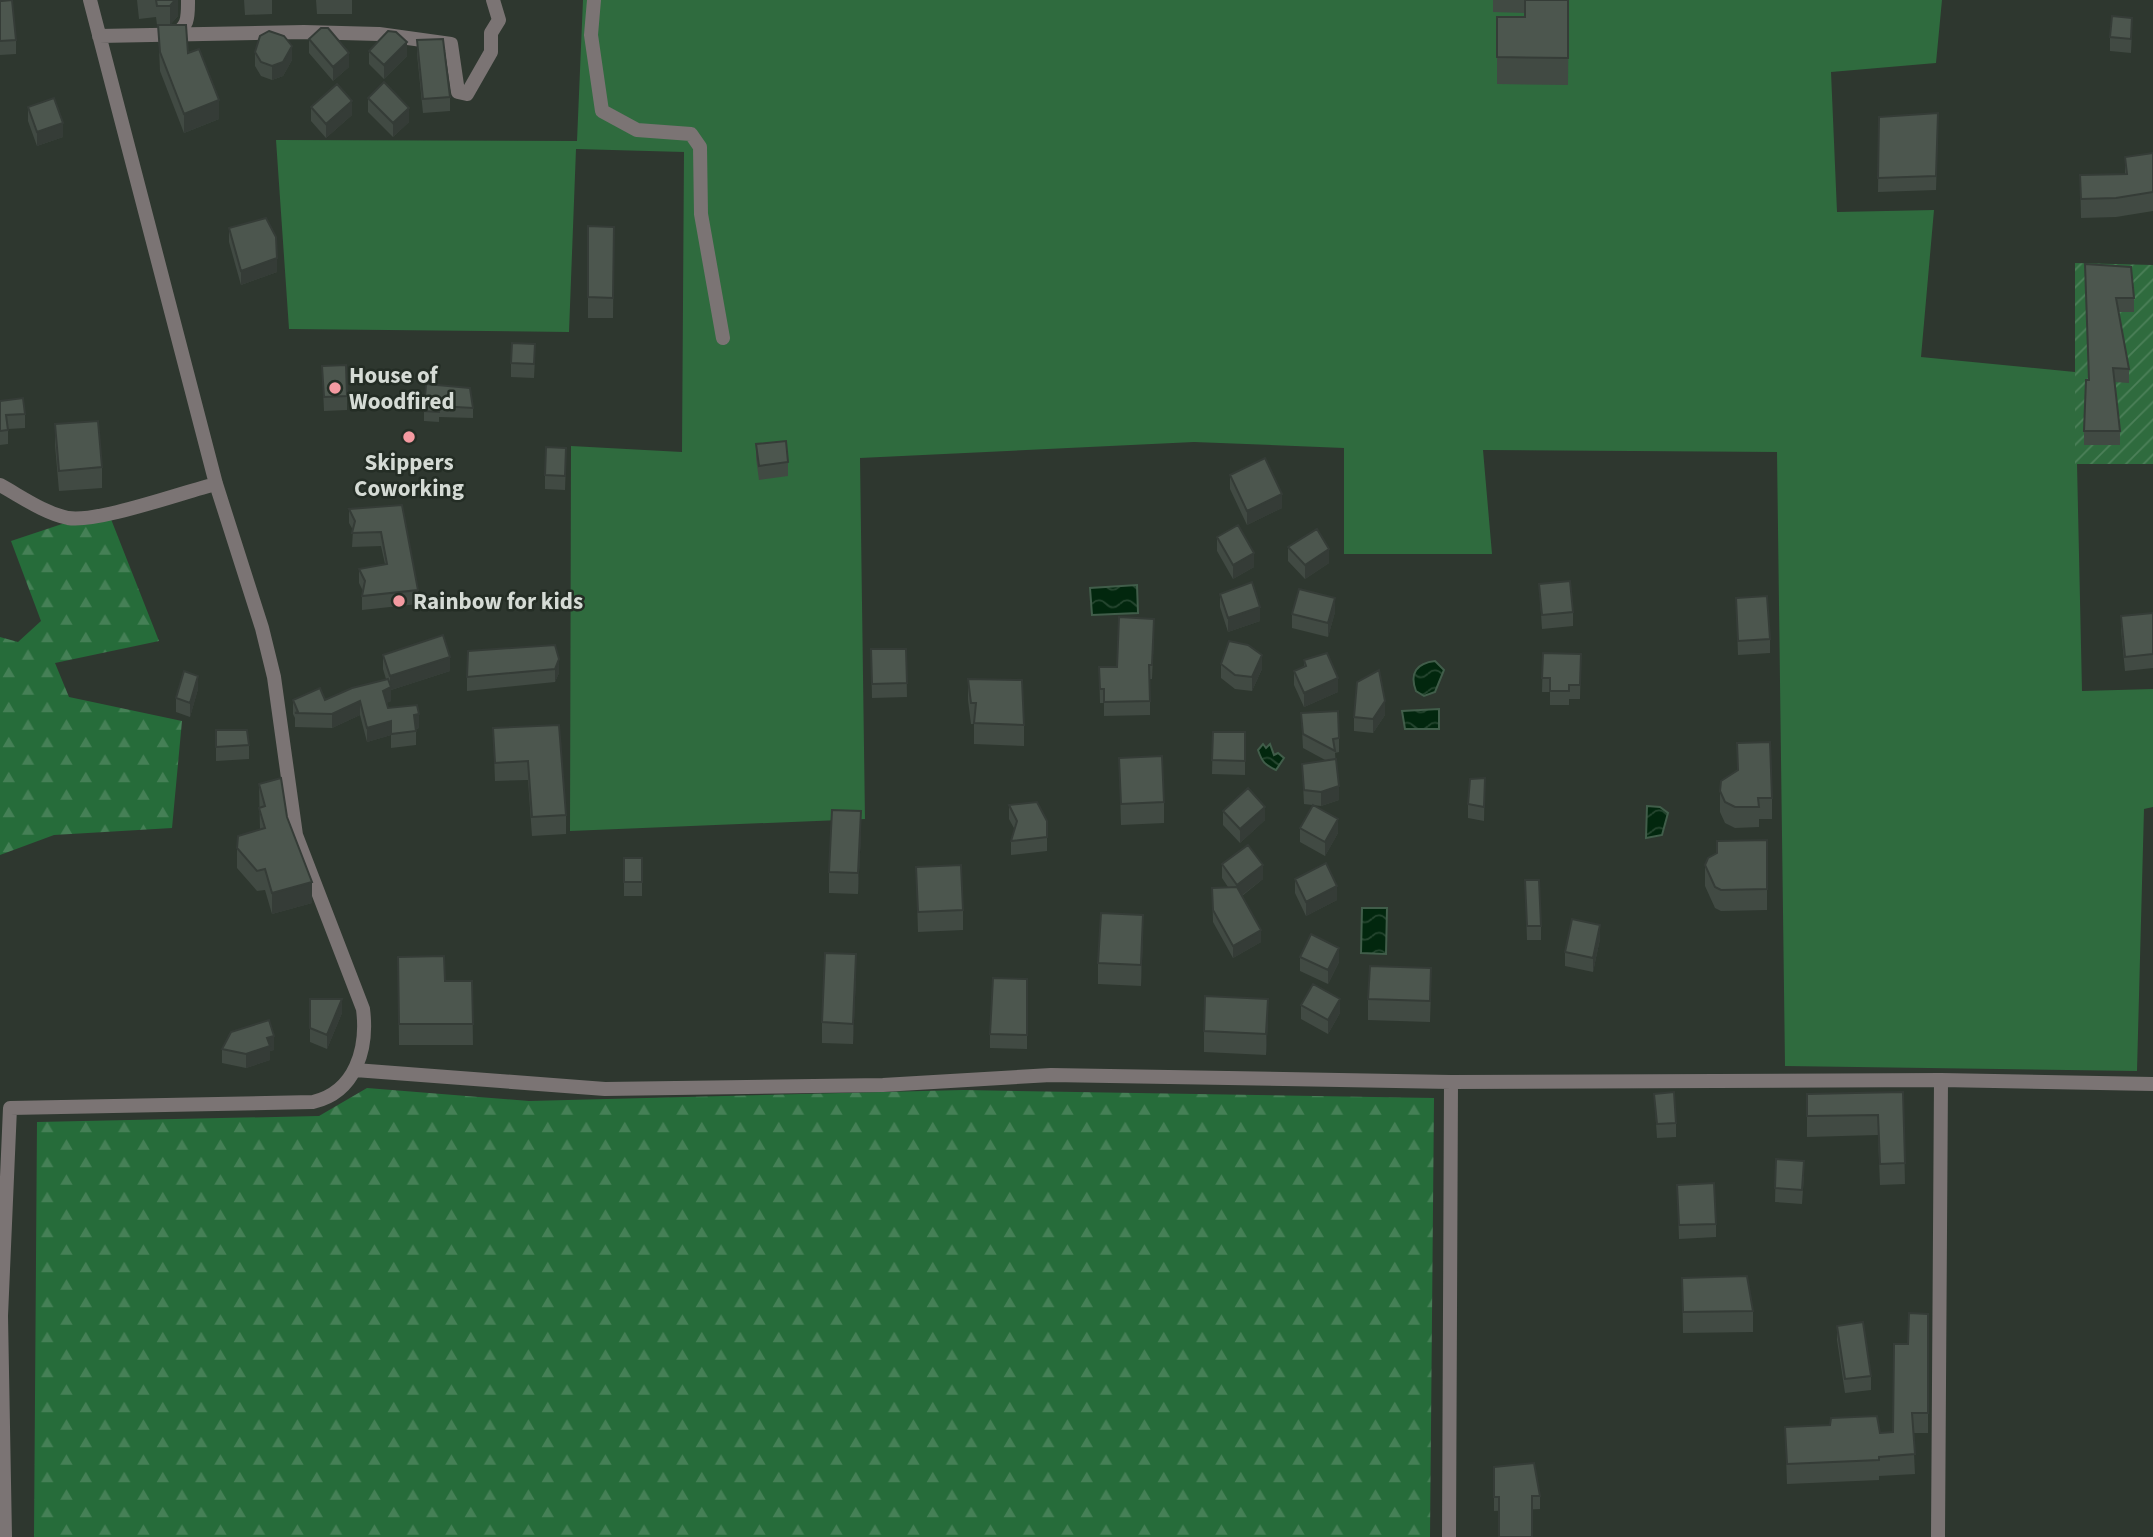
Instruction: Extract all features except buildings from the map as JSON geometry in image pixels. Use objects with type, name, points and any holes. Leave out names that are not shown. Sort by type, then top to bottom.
[{"type":"street","points":[[5,1537],[0,1316],[5,1108],[313,1102],[339,1092],[355,1070],[366,1032],[363,1009],[296,835],[274,677],[262,628],[216,484],[90,0]]},
{"type":"street","points":[[168,37],[184,28],[188,21],[188,0]]},
{"type":"street","points":[[99,37],[329,33],[379,34],[451,44],[458,92],[467,94],[491,51],[491,33],[499,20],[493,0]]},
{"type":"street","points":[[594,0],[591,34],[602,111],[637,130],[691,134],[699,147],[701,214],[723,338]]},
{"type":"street","points":[[0,485],[53,514],[72,519],[93,517],[216,484]]},
{"type":"street","points":[[355,1070],[605,1089],[883,1085],[1051,1075],[1451,1082],[1941,1080],[2153,1084]]},
{"type":"street","points":[[1938,1537],[1941,1080]]},
{"type":"street","points":[[1449,1537],[1451,1082]]},
{"type":"shaded area","points":[[583,0],[1942,0],[1936,63],[1831,72],[1837,212],[1934,210],[1921,357],[2075,372],[2082,691],[2153,689],[2153,807],[2144,809],[2137,1071],[1785,1066],[1777,452],[1483,450],[1492,554],[1344,554],[1344,448],[1194,442],[860,458],[865,819],[570,831],[571,446],[682,452],[684,152],[576,149],[569,332],[289,329],[276,140],[577,141]]},
{"type":"shaded area","points":[[2075,263],[2153,265],[2153,464],[2075,464]]},
{"type":"green space","points":[[107,509],[159,641],[55,663],[69,697],[182,721],[172,828],[54,835],[0,855],[0,637],[18,642],[41,621],[11,541]]},
{"type":"green space","points":[[367,1088],[529,1101],[963,1090],[1434,1098],[1430,1537],[34,1537],[37,1122],[319,1116]]},
{"type":"water","points":[[1137,585],[1138,613],[1092,615],[1090,588]]},
{"type":"water","points":[[1435,661],[1444,670],[1435,692],[1424,696],[1416,691],[1414,674],[1423,664]]},
{"type":"water","points":[[1439,709],[1439,729],[1405,729],[1402,711]]},
{"type":"water","points":[[1263,744],[1266,748],[1270,744],[1274,755],[1278,753],[1284,758],[1276,770],[1267,765],[1261,757],[1258,750]]},
{"type":"water","points":[[1647,806],[1660,807],[1668,813],[1662,835],[1646,838]]},
{"type":"water","points":[[1362,908],[1387,908],[1386,954],[1361,953]]},
{"type":"place","name":"House of Woodfired","points":[[335,388]]},
{"type":"place","name":"Skippers Coworking","points":[[409,437]]},
{"type":"place","name":"Rainbow for kids","points":[[399,601]]}]
